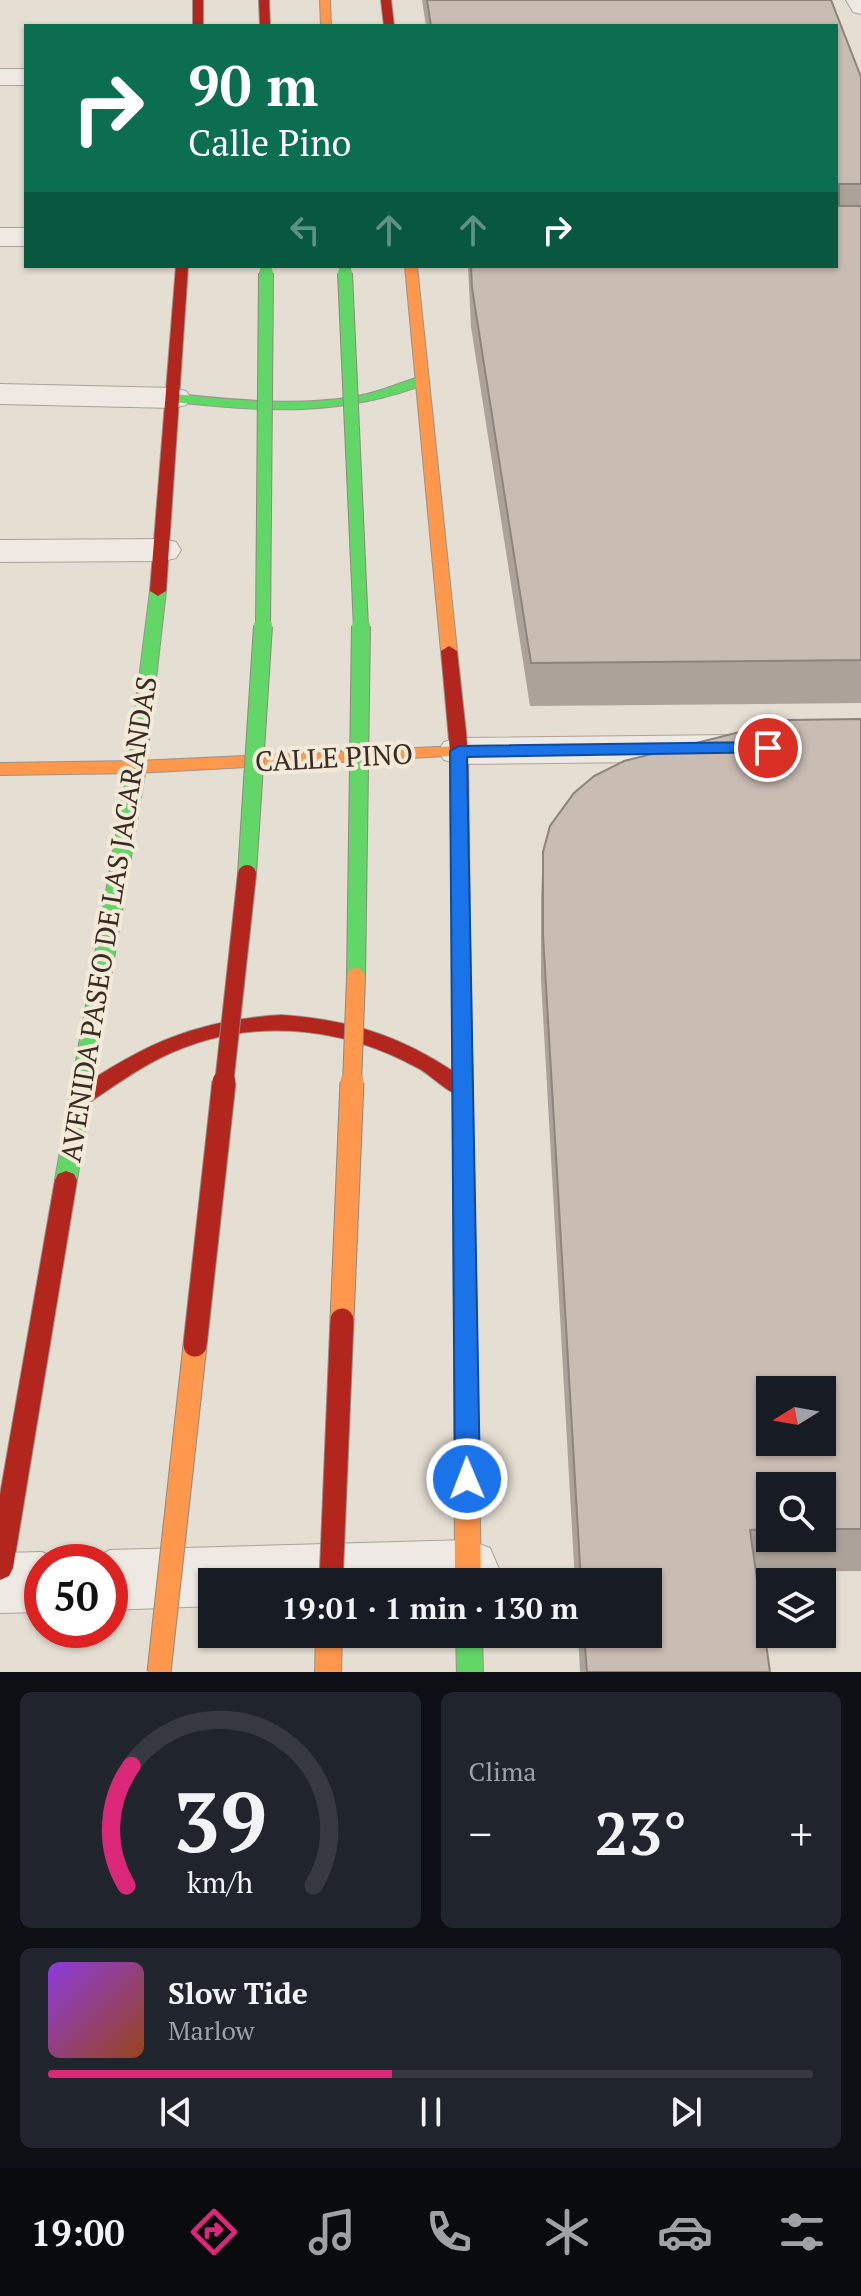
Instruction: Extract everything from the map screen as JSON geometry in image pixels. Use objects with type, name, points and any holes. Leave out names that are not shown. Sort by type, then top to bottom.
[{"type":"main road","points":[[198,0],[198,24]]},
{"type":"main road","points":[[264,0],[265,24]]},
{"type":"main road","points":[[325,0],[326,24]]},
{"type":"main road","points":[[386,0],[389,24]]},
{"type":"main road","name":"AVENIDA PASEO DE LAS JACARANDAS","points":[[0,1568],[137,767],[163,550],[182,268]]},
{"type":"main road","points":[[159,1672],[250,845],[263,665],[266,268]]},
{"type":"main road","points":[[332,1568],[361,846],[363,668],[344,268]]},
{"type":"main road","points":[[411,268],[459,751],[468,1568]]},
{"type":"main road","points":[[174,398],[302,408],[396,395],[423,380]]},
{"type":"main road","name":"CALLE PINO","points":[[0,769],[137,767],[459,751]]},
{"type":"main road","points":[[80,1098],[128,1066],[175,1042],[226,1028],[279,1022],[331,1025],[381,1038],[426,1059],[463,1089]]},
{"type":"main road","points":[[328,1672],[329,1648]]},
{"type":"main road","points":[[469,1648],[470,1672]]},
{"type":"street","points":[[858,0],[861,7]]},
{"type":"street","points":[[0,77],[24,77]]},
{"type":"street","points":[[0,237],[24,237]]},
{"type":"street","points":[[0,394],[174,398]]},
{"type":"street","points":[[0,551],[163,550]]},
{"type":"street","name":"CALLE PINO","points":[[459,751],[768,748]]},
{"type":"street","points":[[128,1580],[198,1579]]},
{"type":"street","points":[[0,1583],[24,1582]]},
{"type":"building","points":[[427,0],[831,0],[861,77],[861,184],[839,184],[839,206],[861,206],[861,660],[531,663],[471,268],[838,268],[838,24],[431,24]]},
{"type":"building","points":[[861,719],[861,1529],[836,1529],[836,1472],[756,1472],[756,1530],[750,1530],[756,1573],[756,1648],[767,1648],[770,1672],[587,1672],[585,1648],[662,1648],[662,1568],[580,1568],[543,935],[543,852],[550,826],[574,793],[594,776],[624,761],[788,720]]},
{"type":"traffic: fast","points":[[345,268],[363,668],[356,977]]},
{"type":"traffic: fast","points":[[247,874],[263,665],[266,269]]},
{"type":"traffic: fast","points":[[174,398],[269,406],[331,404],[393,392],[423,380]]},
{"type":"traffic: fast","points":[[66,1180],[137,767],[158,591]]},
{"type":"traffic: fast","points":[[469,1648],[470,1672]]},
{"type":"traffic: slow","points":[[325,0],[326,24]]},
{"type":"traffic: slow","points":[[411,268],[449,651]]},
{"type":"traffic: slow","points":[[0,769],[137,767],[459,751]]},
{"type":"traffic: slow","points":[[461,933],[468,1568]]},
{"type":"traffic: slow","points":[[342,1320],[356,977]]},
{"type":"traffic: slow","points":[[159,1672],[195,1345]]},
{"type":"traffic: slow","points":[[328,1672],[329,1648]]},
{"type":"traffic: jam","points":[[198,0],[198,24]]},
{"type":"traffic: jam","points":[[264,0],[265,24]]},
{"type":"traffic: jam","points":[[386,0],[389,24]]},
{"type":"traffic: jam","points":[[158,591],[182,268]]},
{"type":"traffic: jam","points":[[449,651],[459,751],[461,933]]},
{"type":"traffic: jam","points":[[195,1345],[247,874]]},
{"type":"traffic: jam","points":[[80,1098],[131,1064],[164,1047],[202,1033],[241,1025],[281,1022],[320,1025],[359,1033],[431,1065],[463,1089]]},
{"type":"traffic: jam","points":[[0,1568],[66,1180]]},
{"type":"traffic: jam","points":[[332,1568],[342,1320]]},
{"type":"route","points":[[467,1479],[459,751],[768,748]]}]
